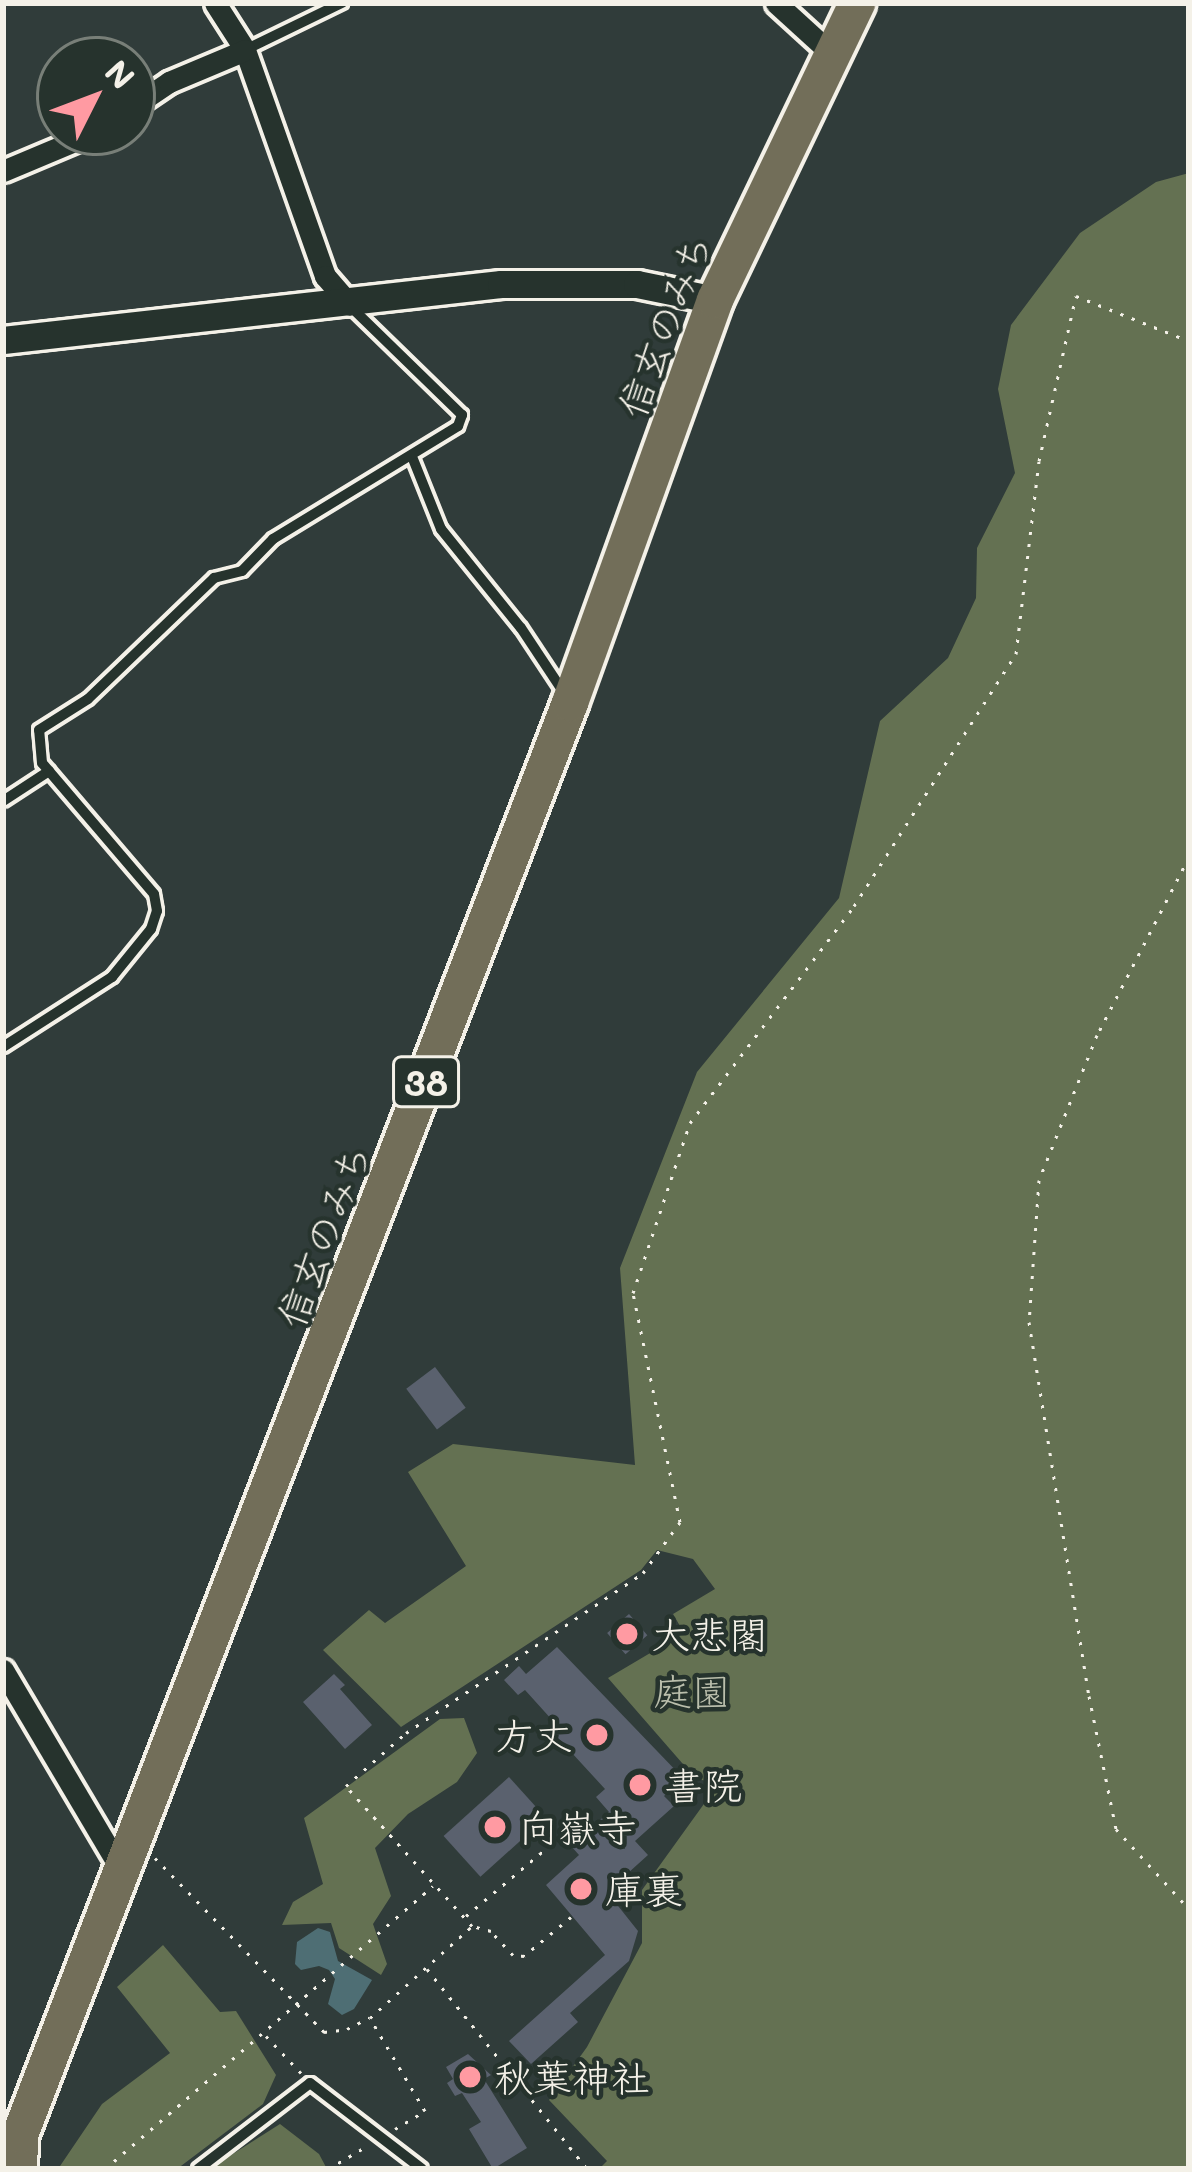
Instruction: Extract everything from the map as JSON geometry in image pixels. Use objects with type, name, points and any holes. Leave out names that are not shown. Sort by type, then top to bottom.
[{"type":"main road","name":"信玄のみち","points":[[19,2169],[20,2135],[138,1840],[570,703],[715,300],[857,3]]},
{"type":"street","points":[[215,3],[245,50],[325,276],[350,305]]},
{"type":"street","points":[[776,3],[833,55]]},
{"type":"street","points":[[156,91],[245,50]]},
{"type":"street","points":[[3,171],[39,156]]},
{"type":"street","points":[[3,340],[350,305],[501,284],[637,284],[715,300]]},
{"type":"street","points":[[3,1670],[124,1875]]},
{"type":"lane","points":[[245,50],[342,3]]},
{"type":"lane","points":[[3,1047],[112,977],[151,928],[158,911],[154,893],[42,763],[40,730],[88,699],[214,578],[242,571],[273,538],[412,459],[458,426],[462,415],[350,305]]},
{"type":"lane","points":[[412,459],[441,530],[521,628],[570,703]]},
{"type":"lane","points":[[3,801],[50,770]]},
{"type":"lane","points":[[198,2169],[310,2083],[422,2169]]},
{"type":"path","points":[[571,1917],[524,1956],[513,1955],[491,1931],[472,1926],[346,1786],[406,1732],[643,1573],[680,1522],[633,1293],[690,1123],[854,906],[1016,654],[1039,461],[1076,296],[1189,340]]},
{"type":"path","points":[[1189,857],[1097,1035],[1040,1180],[1028,1322],[1088,1696],[1116,1829],[1189,1909]]},
{"type":"path","points":[[464,1917],[561,1836]]},
{"type":"path","points":[[138,1840],[324,2032],[347,2030],[370,2018],[472,1926]]},
{"type":"path","points":[[106,2169],[434,1884]]},
{"type":"path","points":[[425,1968],[587,2169]]},
{"type":"path","points":[[328,2169],[425,2111],[370,2018]]},
{"type":"path","points":[[264,2034],[310,2083]]},
{"type":"green space","name":"庭園","points":[[1189,173],[1189,2169],[599,2169],[607,2161],[549,2100],[587,2047],[642,1943],[642,1890],[719,1783],[696,1779],[608,1678],[684,1633],[673,1614],[715,1589],[693,1559],[657,1550],[641,1570],[401,1727],[323,1650],[369,1610],[385,1623],[466,1566],[408,1472],[453,1444],[635,1465],[620,1268],[697,1072],[839,898],[880,721],[948,658],[976,598],[977,548],[1015,473],[998,389],[1011,325],[1080,233],[1156,182]]},
{"type":"green space","points":[[464,1718],[477,1753],[457,1782],[408,1814],[375,1848],[391,1896],[373,1924],[387,1964],[381,1975],[339,1948],[331,1923],[282,1925],[293,1902],[323,1884],[304,1818],[440,1719]]},
{"type":"green space","points":[[163,1945],[220,2012],[236,2011],[276,2075],[263,2104],[177,2169],[58,2169],[102,2104],[170,2053],[117,1987]]},
{"type":"green space","points":[[280,2124],[319,2154],[327,2169],[209,2169]]},
{"type":"water","points":[[318,1928],[330,1932],[338,1961],[372,1980],[354,2009],[342,2015],[328,2004],[335,1979],[329,1970],[319,1966],[301,1970],[295,1964],[297,1942]]},
{"type":"building","points":[[435,1367],[466,1408],[437,1429],[406,1389]]},
{"type":"building","name":"大悲閣","points":[[629,1614],[647,1635],[625,1654],[607,1633]]},
{"type":"building","points":[[557,1647],[683,1778],[664,1796],[674,1806],[635,1841],[648,1855],[607,1892],[638,1931],[629,1961],[570,2013],[578,2022],[531,2064],[509,2041],[605,1955],[546,1885],[579,1855],[571,1846],[609,1812],[596,1797],[605,1789],[548,1727],[553,1721],[525,1690],[518,1695],[504,1680],[519,1666],[526,1674]]},
{"type":"building","points":[[334,1674],[345,1685],[340,1689],[372,1725],[345,1749],[303,1702]]},
{"type":"building","name":"向嶽寺","points":[[509,1777],[546,1818],[480,1877],[444,1836]]},
{"type":"building","points":[[468,2054],[491,2075],[484,2079],[527,2148],[493,2169],[469,2129],[481,2122],[462,2093],[455,2096],[447,2083],[453,2079],[446,2067]]},
{"type":"place","name":"大悲閣","points":[[627,1634]]},
{"type":"place","name":"方丈","points":[[597,1735]]},
{"type":"place","name":"書院","points":[[640,1785]]},
{"type":"place","name":"向嶽寺","points":[[495,1827]]},
{"type":"place","name":"庫裏","points":[[581,1889]]},
{"type":"place","name":"秋葉神社","points":[[470,2077]]}]
